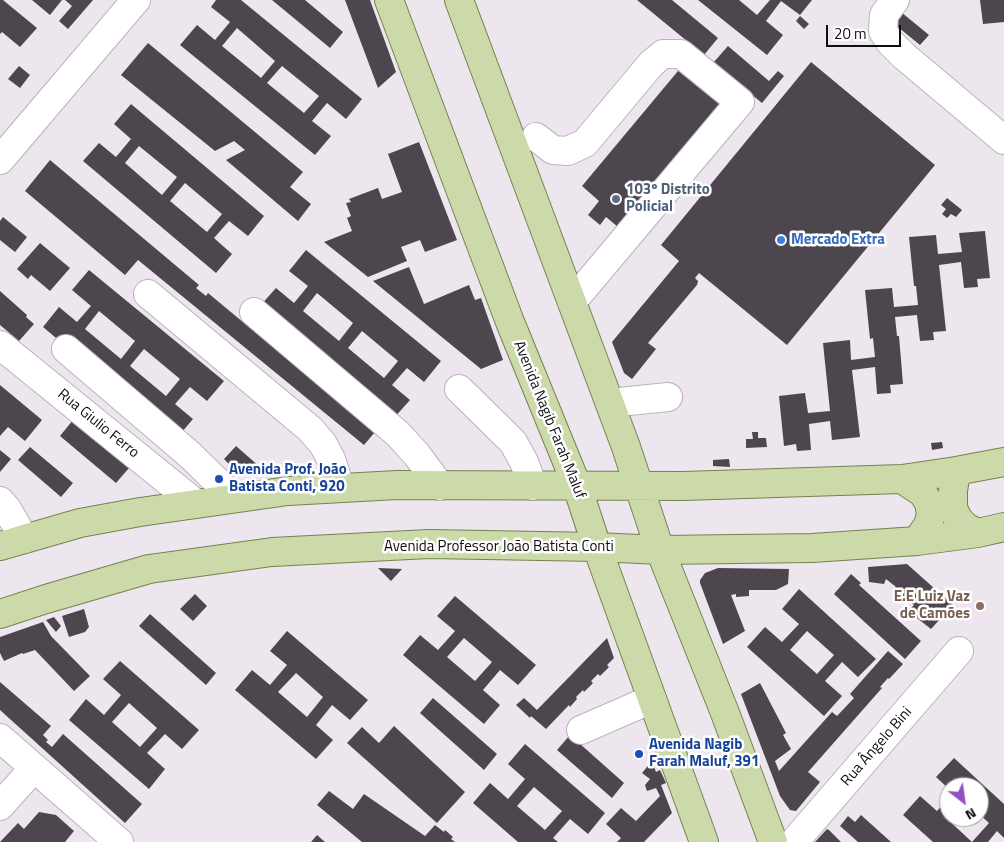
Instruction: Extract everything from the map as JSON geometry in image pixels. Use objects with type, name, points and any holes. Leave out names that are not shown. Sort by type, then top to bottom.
[{"type":"main road","name":"Avenida Nagib Farah Maluf","points":[[389,0],[510,322],[577,486],[597,547],[704,842]]},
{"type":"main road","points":[[459,0],[610,403],[640,486],[660,550],[725,713],[773,842]]},
{"type":"main road","points":[[12,542],[80,524],[140,512],[288,491],[340,487],[693,486],[902,479],[1004,462]]},
{"type":"main road","points":[[956,471],[953,508],[958,519],[967,528],[978,533]]},
{"type":"main road","points":[[902,479],[923,493],[929,503],[931,514],[928,525],[917,540]]},
{"type":"main road","name":"Avenida Professor João Batista Conti","points":[[0,614],[149,570],[272,552],[429,544],[660,550],[812,548],[917,540],[978,533],[1004,527]]},
{"type":"street","points":[[0,160],[136,0]]},
{"type":"street","points":[[895,0],[884,15],[883,31],[888,40],[904,56],[1004,140]]},
{"type":"street","points":[[536,137],[553,150],[568,151],[585,143],[651,64],[663,54],[681,54],[740,102],[572,302]]},
{"type":"street","points":[[148,294],[310,429],[324,444],[340,487]]},
{"type":"street","points":[[254,312],[398,434],[417,455],[440,486]]},
{"type":"street","name":"Rua Giulio Ferro","points":[[0,345],[196,504]]},
{"type":"street","points":[[66,349],[190,455],[234,498]]},
{"type":"street","points":[[459,389],[513,442],[524,462],[533,486]]},
{"type":"street","points":[[610,403],[668,397]]},
{"type":"street","points":[[0,501],[7,509],[12,542]]},
{"type":"street","name":"Rua Ângelo Bini","points":[[794,842],[959,651]]},
{"type":"street","points":[[581,730],[652,699]]},
{"type":"street","points":[[0,738],[118,842]]},
{"type":"street","points":[[0,806],[34,768]]},
{"type":"building","points":[[0,0],[3,0],[37,28],[20,47],[2,32],[0,34]]},
{"type":"building","points":[[32,0],[62,0],[50,15]]},
{"type":"building","points":[[65,0],[93,0],[68,29],[59,21],[72,6]]},
{"type":"building","points":[[216,0],[241,0],[362,99],[346,119],[327,103],[312,121],[331,136],[315,155],[180,45],[197,25],[215,40],[230,22],[211,7]],"holes":[[[237,28],[275,61],[261,78],[222,46]],[[282,66],[319,96],[304,113],[267,83]]]},
{"type":"building","points":[[272,0],[305,0],[343,32],[330,48]]},
{"type":"building","points":[[345,0],[370,0],[396,72],[378,88]]},
{"type":"building","points":[[637,0],[672,0],[718,38],[704,55]]},
{"type":"building","points":[[698,0],[739,0],[757,15],[770,0],[812,0],[800,15],[781,1],[766,21],[783,35],[767,55]]},
{"type":"building","points":[[980,0],[1004,0],[1004,22],[983,24]]},
{"type":"building","points":[[901,12],[929,35],[920,45],[893,23]]},
{"type":"building","points":[[800,16],[809,24],[804,29],[796,21]]},
{"type":"building","points":[[148,43],[303,172],[290,187],[311,204],[298,221],[226,160],[245,150],[234,141],[215,151],[121,75]]},
{"type":"building","points":[[728,46],[769,81],[778,71],[784,76],[762,103],[713,63]]},
{"type":"building","points":[[811,62],[935,165],[787,345],[699,273],[695,278],[698,281],[697,285],[648,343],[656,349],[632,379],[624,373],[612,342],[679,261],[661,245]]},
{"type":"building","points":[[683,65],[730,104],[624,232],[606,217],[600,225],[588,215],[599,201],[582,186]]},
{"type":"building","points":[[19,66],[30,75],[20,88],[8,79]]},
{"type":"building","points":[[131,104],[264,216],[248,236],[229,221],[214,238],[232,254],[216,273],[83,161],[99,143],[116,157],[131,139],[114,124]],"holes":[[[139,146],[177,177],[162,195],[125,163]],[[185,183],[222,214],[207,232],[170,201]]]},
{"type":"building","points":[[419,142],[457,240],[425,252],[420,240],[401,247],[407,261],[368,277],[324,242],[352,231],[347,218],[351,216],[346,203],[351,202],[349,199],[378,188],[382,199],[402,192],[388,154]]},
{"type":"building","points":[[50,160],[199,285],[196,288],[206,296],[208,293],[375,432],[364,445],[138,260],[125,275],[25,191]]},
{"type":"building","points":[[947,198],[962,210],[956,217],[951,214],[947,218],[942,214],[946,209],[941,205]]},
{"type":"building","points":[[3,217],[27,237],[15,252],[0,240],[0,221]]},
{"type":"building","points":[[985,231],[990,278],[977,279],[978,287],[964,288],[961,262],[939,265],[946,331],[933,332],[934,340],[920,341],[917,315],[895,317],[897,336],[899,336],[903,384],[890,385],[891,393],[877,394],[875,367],[852,370],[860,437],[832,440],[830,421],[809,424],[811,450],[797,451],[796,444],[784,446],[779,396],[805,393],[808,413],[830,411],[823,343],[850,340],[851,360],[875,357],[873,338],[870,339],[865,290],[892,288],[894,307],[918,305],[909,237],[936,235],[938,254],[962,252],[959,233]]},
{"type":"building","points":[[40,243],[70,268],[50,291],[31,275],[28,279],[17,269]]},
{"type":"building","points":[[306,250],[441,361],[424,382],[407,368],[392,385],[410,400],[393,419],[259,307],[276,288],[294,303],[308,286],[289,271]],"holes":[[[317,293],[353,323],[339,341],[303,311]],[[362,331],[398,361],[384,378],[348,348]]]},
{"type":"building","points":[[409,267],[424,304],[469,285],[475,300],[481,298],[503,360],[481,369],[373,281]]},
{"type":"building","points":[[89,270],[224,381],[207,401],[190,387],[175,404],[193,419],[176,439],[43,327],[59,307],[77,322],[91,306],[72,290]],"holes":[[[99,311],[135,341],[121,359],[85,329]],[[144,349],[180,379],[166,396],[130,366]]]},
{"type":"building","points":[[0,291],[27,315],[26,317],[34,324],[19,341],[0,325]]},
{"type":"building","points":[[0,385],[42,420],[25,441],[8,427],[0,436]]},
{"type":"building","points":[[73,420],[129,468],[116,483],[60,436]]},
{"type":"building","points":[[752,432],[758,432],[758,438],[766,438],[767,447],[746,448],[746,439],[753,439]]},
{"type":"building","points":[[942,442],[943,448],[932,450],[931,443]]},
{"type":"building","points":[[236,446],[260,467],[235,470],[224,459]]},
{"type":"building","points":[[30,447],[73,483],[61,497],[18,460]]},
{"type":"building","points":[[0,450],[11,459],[0,472]]},
{"type":"building","points":[[729,459],[730,467],[713,466],[713,460]]},
{"type":"building","points":[[907,564],[953,605],[931,629],[908,611],[914,605],[886,579],[884,584],[869,582],[868,567]]},
{"type":"building","points":[[378,568],[402,569],[391,581]]},
{"type":"building","points":[[718,568],[789,569],[788,584],[776,590],[749,590],[749,596],[736,597],[736,594],[731,595],[745,631],[723,644],[700,583],[705,573]]},
{"type":"building","points":[[851,574],[861,583],[859,585],[921,641],[905,659],[834,594]]},
{"type":"building","points":[[799,589],[876,659],[858,677],[842,662],[825,681],[842,696],[824,716],[747,647],[765,627],[782,642],[799,624],[782,609]],"holes":[[[807,631],[834,655],[817,674],[790,650]]]},
{"type":"building","points":[[195,594],[207,606],[193,621],[180,609]]},
{"type":"building","points":[[455,596],[536,665],[518,685],[500,670],[483,690],[500,705],[484,724],[403,655],[420,635],[438,650],[455,631],[437,616]],"holes":[[[464,638],[492,662],[475,681],[447,657]]]},
{"type":"building","points":[[84,609],[89,627],[85,632],[69,637],[62,616]]},
{"type":"building","points":[[150,614],[216,673],[206,685],[139,626]]},
{"type":"building","points":[[54,617],[61,626],[56,632],[46,620]]},
{"type":"building","points":[[43,622],[51,636],[90,676],[74,691],[35,650],[22,653],[4,661],[0,653],[0,637]]},
{"type":"building","points":[[287,631],[368,700],[350,720],[332,705],[316,725],[333,740],[316,759],[235,690],[252,670],[270,685],[287,665],[270,651]],"holes":[[[296,673],[323,697],[307,717],[278,692]]]},
{"type":"building","points":[[607,638],[614,658],[607,665],[609,667],[600,676],[598,674],[591,681],[593,683],[584,692],[583,690],[570,707],[569,705],[546,729],[516,705],[524,698],[537,710]]},
{"type":"building","points":[[888,651],[903,664],[880,687],[882,688],[808,772],[820,782],[796,811],[790,810],[780,796],[741,694],[760,683],[786,733],[783,735],[791,749],[775,761],[779,771],[832,712],[837,716],[854,698],[850,694]]},
{"type":"building","points":[[120,661],[199,730],[182,749],[165,734],[147,753],[165,769],[149,789],[69,720],[86,699],[104,715],[121,695],[103,679]],"holes":[[[129,703],[157,728],[140,747],[112,722]]]},
{"type":"building","points":[[0,682],[51,726],[43,735],[48,740],[46,742],[52,747],[63,734],[142,804],[125,823],[0,710]]},
{"type":"building","points":[[433,698],[497,754],[484,770],[420,713]]},
{"type":"building","points":[[394,726],[465,792],[437,823],[347,743],[362,727],[379,743]]},
{"type":"building","points":[[570,735],[624,783],[612,798],[557,750]]},
{"type":"building","points":[[525,744],[605,813],[588,834],[570,819],[553,838],[558,842],[518,842],[473,803],[490,783],[508,799],[525,779],[508,764]],"holes":[[[534,787],[562,811],[545,830],[517,806]]]},
{"type":"building","points":[[954,758],[975,777],[939,777],[939,780],[936,777]]},
{"type":"building","points":[[652,761],[656,772],[660,770],[666,783],[661,785],[672,813],[644,842],[617,842],[621,838],[606,824],[621,808],[636,821],[660,796],[656,788],[647,791],[645,785],[650,779],[642,773]]},
{"type":"building","points":[[989,790],[1004,804],[1004,838],[997,831],[988,842],[972,842],[985,827],[989,827]]},
{"type":"building","points":[[329,791],[353,809],[364,794],[425,836],[435,825],[444,832],[445,830],[453,837],[451,839],[455,842],[362,842],[317,805]]},
{"type":"building","points":[[920,796],[937,811],[939,809],[939,827],[956,827],[972,842],[933,842],[903,815]]},
{"type":"building","points":[[39,812],[56,815],[74,831],[65,842],[0,842],[18,823],[24,829]]},
{"type":"building","points":[[861,815],[891,842],[858,842],[840,826],[848,816],[855,822]]},
{"type":"building","points":[[827,829],[829,830],[841,842],[815,842]]},
{"type":"building","points":[[317,835],[325,842],[311,842]]},
{"type":"place","name":"103º Distrito Policial","points":[[616,199]]},
{"type":"place","name":"Mercado Extra","points":[[781,240]]},
{"type":"place","name":"Avenida Prof. João Batista Conti, 920","points":[[219,479]]},
{"type":"place","name":"E.E Luiz Vaz de Camões","points":[[980,606]]},
{"type":"place","name":"Avenida Nagib Farah Maluf, 391","points":[[639,754]]}]
